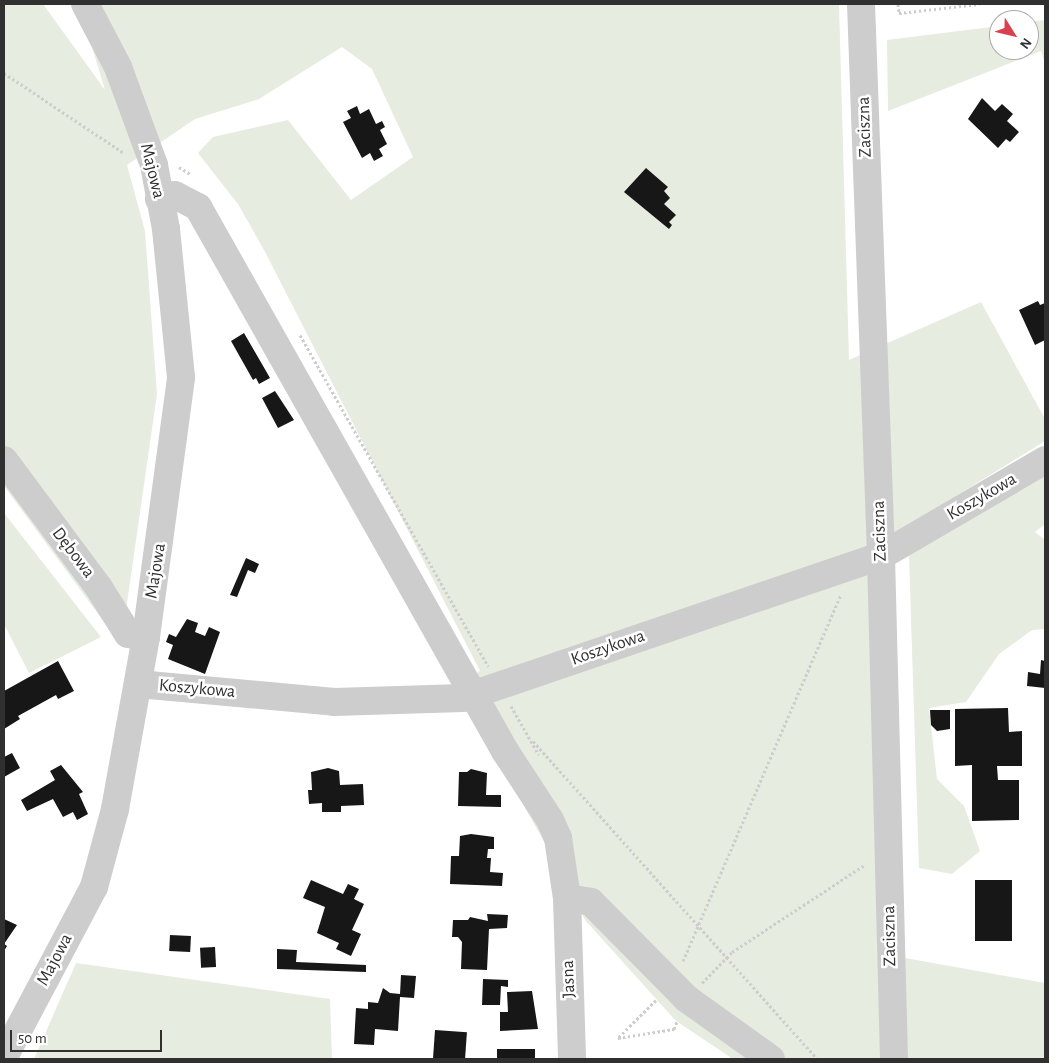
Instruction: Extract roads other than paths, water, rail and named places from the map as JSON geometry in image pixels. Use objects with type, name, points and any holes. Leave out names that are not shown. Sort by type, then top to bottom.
[{"type":"street","name":"Majowa","points":[[4,1057],[94,887],[115,809],[146,637],[181,377],[166,229],[154,165],[118,67],[85,4]]},
{"type":"street","name":"Zaciszna","points":[[861,4],[881,556],[894,1059]]},
{"type":"street","name":"Jasna","points":[[159,198],[175,195],[198,207],[473,693],[558,838],[567,898],[572,1059]]},
{"type":"street","name":"Dębowa","points":[[4,460],[99,588],[128,634],[146,637]]},
{"type":"street","name":"Koszykowa","points":[[138,684],[334,702],[463,698],[473,693],[881,556],[1045,460]]},
{"type":"street","points":[[567,898],[591,902],[680,991],[772,1059]]}]
